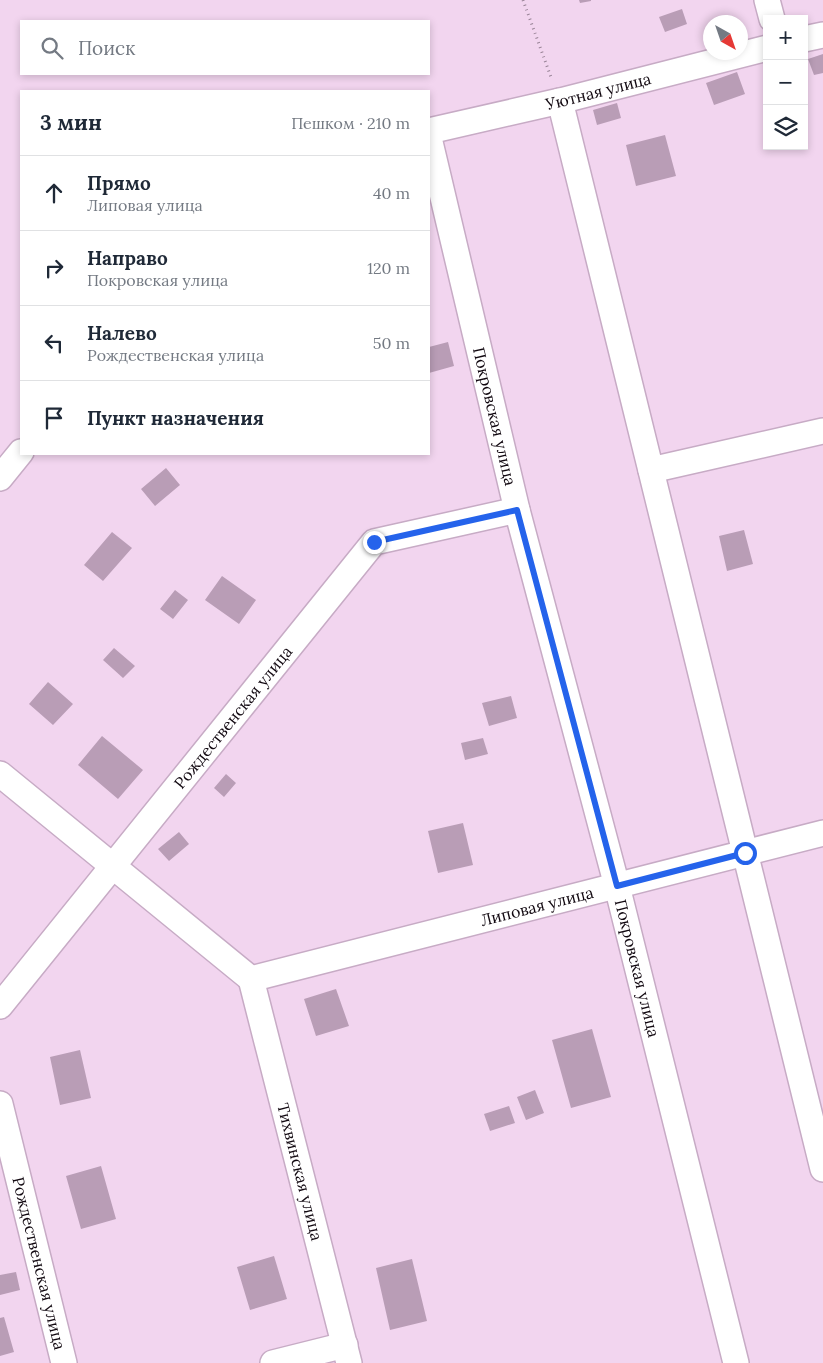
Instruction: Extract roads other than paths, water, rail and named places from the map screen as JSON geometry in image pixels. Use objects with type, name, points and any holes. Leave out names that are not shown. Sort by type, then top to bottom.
[{"type":"street","points":[[767,0],[771,15]]},
{"type":"street","points":[[808,38],[823,35]]},
{"type":"street","name":"Уютная улица","points":[[430,131],[560,101],[763,49]]},
{"type":"street","points":[[560,101],[823,1169]]},
{"type":"street","name":"Покровская улица","points":[[430,142],[517,510],[617,886],[736,1363]]},
{"type":"street","points":[[651,470],[823,432]]},
{"type":"street","points":[[0,478],[20,453]]},
{"type":"street","name":"Рождественская улица","points":[[0,1006],[374,542],[517,510]]},
{"type":"street","points":[[0,774],[251,980]]},
{"type":"street","name":"Липовая улица","points":[[251,980],[823,833]]},
{"type":"street","name":"Тихвинская улица","points":[[251,980],[347,1354]]},
{"type":"street","name":"Рождественская улица","points":[[0,1104],[64,1363]]},
{"type":"street","points":[[273,1363],[347,1354]]}]
